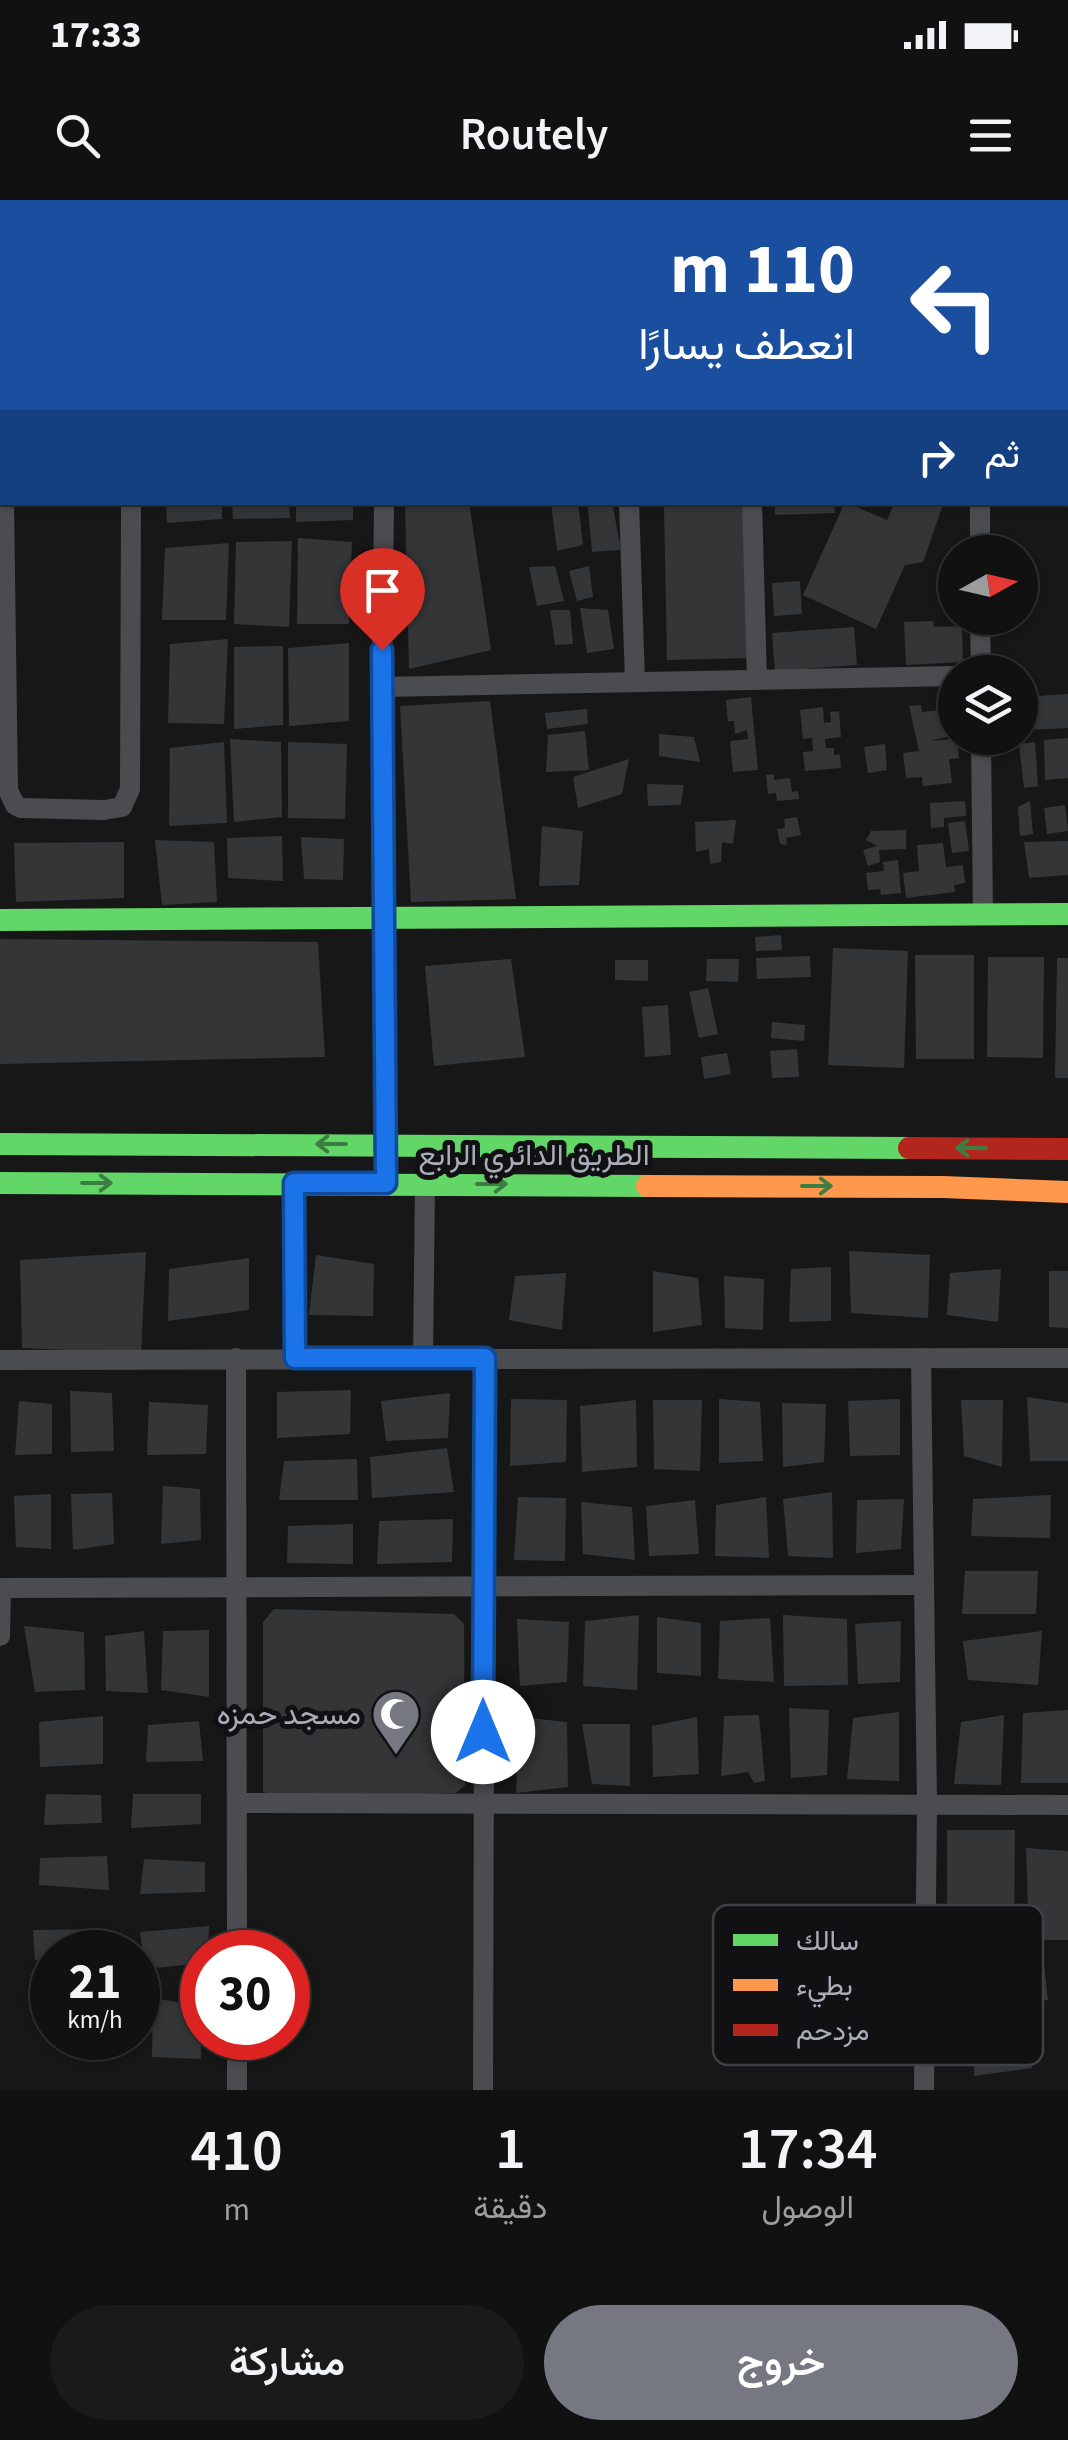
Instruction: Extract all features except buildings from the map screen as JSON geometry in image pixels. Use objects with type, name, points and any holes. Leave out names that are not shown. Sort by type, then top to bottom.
[{"type":"main road","points":[[0,920],[1068,914]]},
{"type":"main road","name":"الطريق الدائري الرابع","points":[[0,1144],[1068,1150]]},
{"type":"main road","name":"الطريق الدائري الرابع","points":[[0,1183],[943,1187],[1068,1192]]},
{"type":"street","points":[[4,505],[8,790],[15,805],[21,808],[104,810],[122,807],[130,790],[131,505]]},
{"type":"street","points":[[384,505],[386,1183]]},
{"type":"street","points":[[629,505],[635,682]]},
{"type":"street","points":[[752,505],[757,680]]},
{"type":"street","points":[[980,505],[980,535]]},
{"type":"street","points":[[382,687],[938,676]]},
{"type":"street","points":[[981,755],[983,915]]},
{"type":"street","points":[[294,1183],[295,1358]]},
{"type":"street","points":[[423,1358],[425,1184]]},
{"type":"street","points":[[236,1358],[237,1930]]},
{"type":"street","points":[[483,2090],[485,1358]]},
{"type":"street","points":[[921,1358],[926,1905]]},
{"type":"street","points":[[0,1360],[1068,1358]]},
{"type":"street","points":[[0,1636],[0,1588],[924,1584]]},
{"type":"street","points":[[237,1803],[1068,1806]]},
{"type":"street","points":[[237,2060],[237,2090]]},
{"type":"street","points":[[924,2065],[924,2090]]},
{"type":"traffic: fast","points":[[0,920],[1068,914]]},
{"type":"traffic: fast","points":[[0,1144],[909,1148]]},
{"type":"traffic: fast","points":[[0,1183],[647,1186]]},
{"type":"traffic: slow","points":[[647,1186],[943,1187],[1068,1192]]},
{"type":"traffic: jam","points":[[909,1148],[1068,1149]]},
{"type":"place","name":"مسجد حمزه","points":[[396,1756]]},
{"type":"route","points":[[382,650],[386,1183],[294,1183],[295,1358],[485,1358],[483,1732]]}]
